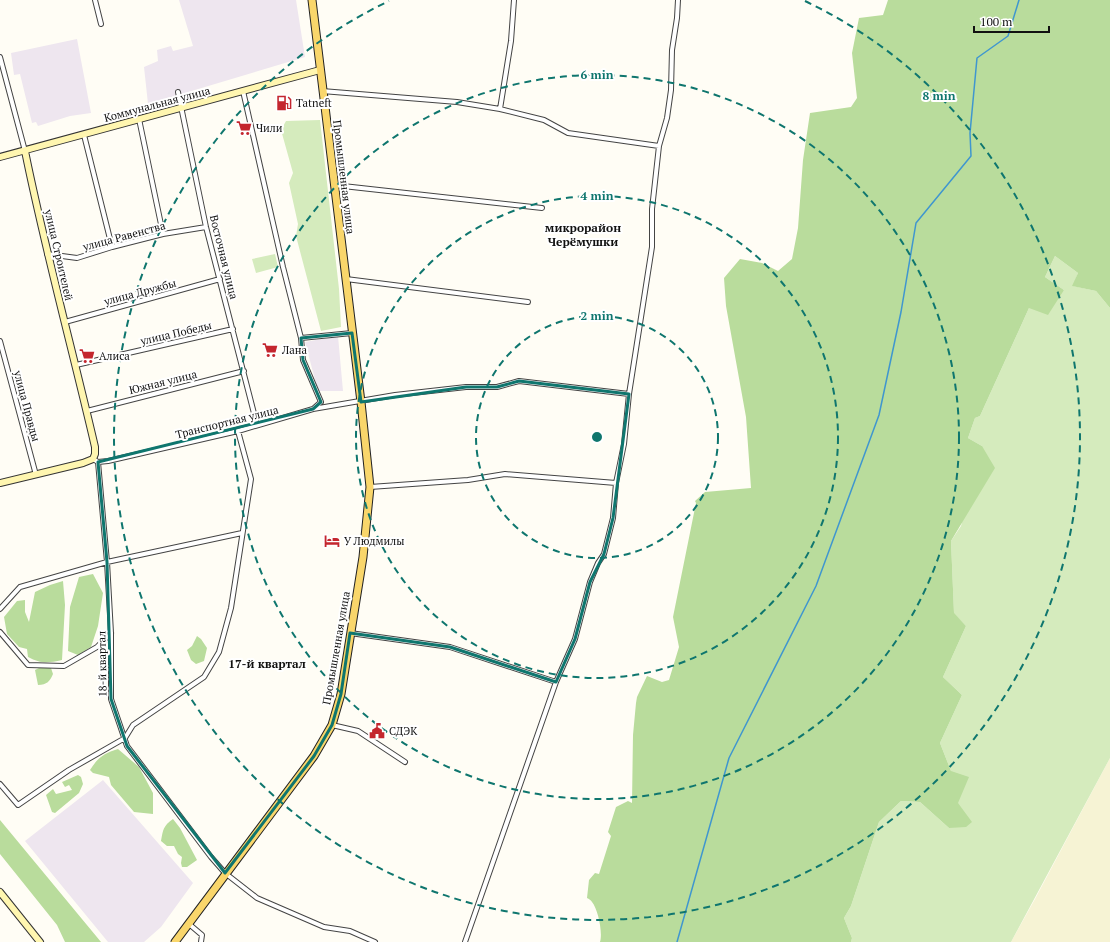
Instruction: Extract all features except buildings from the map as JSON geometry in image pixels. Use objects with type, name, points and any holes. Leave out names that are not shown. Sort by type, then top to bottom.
[{"type":"main road","name":"Промышленная улица","points":[[175,942],[225,873],[314,756],[332,725],[340,694],[363,557],[370,487],[312,0]]},
{"type":"street","points":[[95,0],[101,24]]},
{"type":"street","points":[[500,109],[511,41],[514,0]]},
{"type":"street","points":[[465,942],[556,682],[575,639],[590,582],[598,562],[604,554],[613,518],[616,483],[624,444],[629,394],[652,247],[652,209],[659,146],[667,118],[672,90],[672,50],[678,0]]},
{"type":"street","name":"улица Строителей","points":[[0,57],[25,151],[47,254],[87,411],[95,447],[96,461]]},
{"type":"street","name":"Коммунальная улица","points":[[0,157],[320,70]]},
{"type":"street","points":[[242,91],[301,338],[303,360],[321,402],[313,410]]},
{"type":"street","points":[[322,91],[457,102],[500,109],[544,120],[568,133],[659,146]]},
{"type":"street","name":"Восточная улица","points":[[178,92],[206,226],[257,425]]},
{"type":"street","points":[[139,119],[164,234]]},
{"type":"street","points":[[84,134],[112,247]]},
{"type":"street","points":[[334,185],[542,208]]},
{"type":"street","name":"улица Равенства","points":[[47,254],[77,258],[112,247],[164,234],[206,226]]},
{"type":"street","name":"улица Дружбы","points":[[65,322],[220,279]]},
{"type":"street","points":[[346,279],[528,302]]},
{"type":"street","name":"улица Победы","points":[[76,365],[233,329]]},
{"type":"street","points":[[301,338],[352,333]]},
{"type":"street","name":"улица Правды","points":[[0,341],[36,475]]},
{"type":"street","name":"Южная улица","points":[[87,411],[244,371]]},
{"type":"street","name":"Транспортная улица","points":[[0,484],[83,463],[96,461],[108,462],[313,410],[395,395],[466,387],[497,387],[519,381],[629,394]]},
{"type":"street","points":[[0,784],[18,806],[69,770],[125,738],[133,725],[204,678],[219,652],[231,608],[251,479],[238,430]]},
{"type":"street","name":"18-й квартал","points":[[96,461],[107,562],[111,633],[111,700],[127,746],[211,857],[225,873],[257,898],[324,926],[350,931],[375,942]]},
{"type":"street","points":[[370,487],[468,480],[505,474],[616,483]]},
{"type":"street","points":[[0,609],[20,587],[107,562],[242,533]]},
{"type":"street","points":[[0,632],[28,665],[64,666],[97,647],[111,633]]},
{"type":"street","points":[[350,633],[450,647],[556,682]]},
{"type":"street","points":[[332,725],[358,731],[404,762]]},
{"type":"street","points":[[0,892],[40,942]]},
{"type":"street","points":[[189,924],[202,935],[201,942]]},
{"type":"highlighted area","points":[[352,333],[361,402],[466,387],[497,387],[519,381],[629,394],[613,518],[604,554],[590,582],[575,639],[556,682],[450,647],[350,633],[341,694],[332,725],[314,756],[225,873],[127,746],[111,699],[107,562],[98,462],[313,409],[321,402],[303,360],[301,338]]},
{"type":"shaded area","points":[[179,0],[296,0],[305,57],[148,104],[144,67],[158,61],[157,50],[171,46],[173,51],[193,46]]},
{"type":"shaded area","points":[[77,39],[91,113],[70,116],[38,126],[36,122],[32,123],[20,74],[14,75],[11,53]]},
{"type":"shaded area","points":[[338,336],[343,391],[318,391],[305,342]]},
{"type":"shaded area","points":[[1110,758],[1110,942],[1011,942],[1035,899]]},
{"type":"shaded area","points":[[103,780],[193,883],[161,927],[144,942],[108,942],[25,841]]},
{"type":"green space","points":[[888,0],[1110,0],[1110,308],[1096,291],[1072,286],[1078,273],[1055,256],[1045,277],[1064,290],[1048,315],[1029,308],[980,416],[975,418],[968,438],[982,446],[995,468],[951,541],[954,613],[966,626],[943,677],[962,695],[940,743],[951,771],[969,777],[958,803],[972,822],[966,827],[949,828],[920,802],[901,801],[879,822],[851,906],[844,918],[852,938],[851,942],[600,942],[601,933],[598,915],[594,905],[587,898],[589,880],[595,873],[599,874],[611,836],[608,832],[616,807],[628,801],[632,803],[633,735],[637,697],[647,676],[662,682],[669,680],[679,647],[673,617],[696,503],[695,501],[705,492],[751,488],[746,417],[726,306],[724,278],[740,259],[762,263],[778,271],[792,259],[798,228],[803,160],[810,113],[851,107],[857,98],[852,53],[859,18],[883,15]]},
{"type":"green space","points":[[320,120],[339,289],[341,327],[321,331],[296,236],[298,224],[289,183],[293,173],[281,130],[286,121]]},
{"type":"green space","points":[[275,254],[278,267],[256,273],[252,259]]},
{"type":"green space","points":[[1055,256],[1078,273],[1073,286],[1096,291],[1110,308],[1110,758],[1011,942],[851,942],[852,938],[844,918],[851,906],[879,822],[901,801],[920,802],[949,828],[958,803],[951,771],[940,743],[962,695],[943,677],[966,626],[954,614],[951,541],[961,526],[982,446],[968,438],[975,418],[980,416],[1029,308],[1064,290],[1045,277]]},
{"type":"green space","points":[[93,574],[103,593],[98,626],[91,647],[78,655],[68,651],[70,607],[79,577]]},
{"type":"green space","points":[[63,581],[65,605],[62,660],[49,662],[37,661],[28,657],[27,649],[19,647],[7,634],[4,617],[17,601],[25,600],[25,612],[29,622],[35,592]]},
{"type":"green space","points":[[197,636],[207,648],[204,661],[196,664],[191,660],[187,650],[192,646]]},
{"type":"green space","points":[[39,668],[51,668],[53,674],[48,682],[38,685],[35,670]]},
{"type":"green space","points":[[118,749],[139,767],[153,793],[153,814],[134,812],[111,785],[109,777],[93,773],[90,770],[102,756]]},
{"type":"green space","points":[[78,775],[81,777],[83,784],[79,793],[55,813],[52,812],[46,795],[53,789],[56,794],[72,790],[69,785],[65,787],[62,782]]},
{"type":"green space","points":[[173,819],[180,828],[197,860],[187,867],[182,867],[182,857],[178,854],[174,846],[167,846],[161,841],[164,828]]},
{"type":"green space","points":[[0,820],[101,942],[65,942],[57,925],[0,854]]},
{"type":"waterway","points":[[677,942],[729,758],[816,586],[879,415],[901,312],[916,223],[971,156],[970,133],[977,58],[1008,36],[1019,0]]},
{"type":"place","name":"Tatneft","points":[[284,103]]},
{"type":"place","name":"Чили","points":[[244,128]]},
{"type":"place","name":"Лана","points":[[270,350]]},
{"type":"place","name":"Алиса","points":[[87,356]]},
{"type":"place","name":"У Людмилы","points":[[332,541]]},
{"type":"place","name":"СДЭК","points":[[377,731]]},
{"type":"district","name":"микрорайон Черёмушки","points":[[583,235]]},
{"type":"district","name":"17-й квартал","points":[[267,664]]}]
